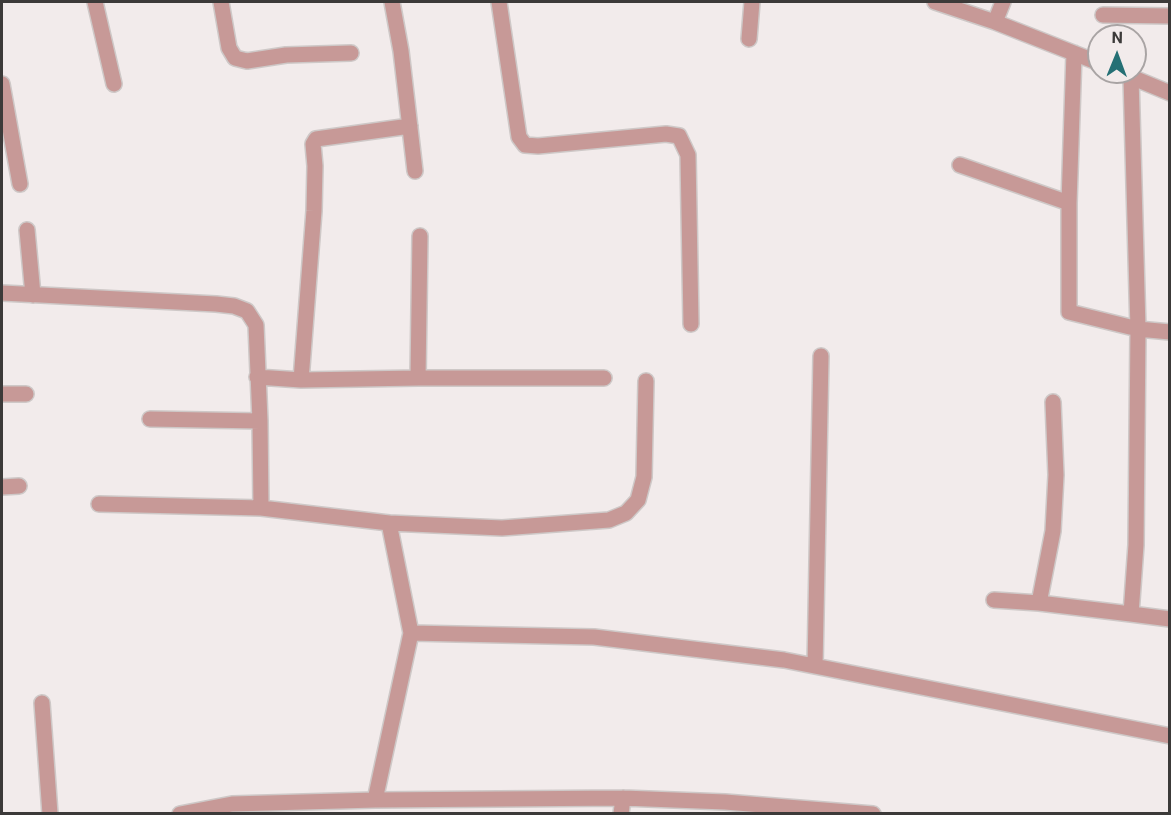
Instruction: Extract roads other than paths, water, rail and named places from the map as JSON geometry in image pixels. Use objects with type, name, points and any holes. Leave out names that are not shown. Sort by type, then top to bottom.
[{"type":"street","points":[[95,2],[114,84]]},
{"type":"street","points":[[221,2],[229,48],[235,58],[246,61],[286,55],[351,53]]},
{"type":"street","points":[[392,2],[402,51],[415,171]]},
{"type":"street","points":[[499,2],[519,137],[525,145],[538,146],[666,134],[679,136],[688,155],[691,324]]},
{"type":"street","points":[[749,39],[752,2]]},
{"type":"street","points":[[935,2],[995,22],[1087,58]]},
{"type":"street","points":[[995,22],[1003,2]]},
{"type":"street","points":[[1103,15],[1170,16]]},
{"type":"street","points":[[1074,53],[1069,203],[1069,312],[1138,329],[1170,332]]},
{"type":"street","points":[[2,84],[20,184]]},
{"type":"street","points":[[1125,84],[1138,329],[1136,545],[1131,614]]},
{"type":"street","points":[[1147,84],[1170,93]]},
{"type":"street","points":[[301,380],[314,211],[313,144],[316,140],[410,126]]},
{"type":"street","points":[[960,165],[1069,203]]},
{"type":"street","points":[[27,230],[33,295]]},
{"type":"street","points":[[418,378],[420,236]]},
{"type":"street","points":[[2,293],[234,306],[247,311],[256,325],[261,508]]},
{"type":"street","points":[[815,666],[821,356]]},
{"type":"street","points":[[257,376],[301,380],[604,378]]},
{"type":"street","points":[[99,504],[261,508],[389,523],[502,528],[609,520],[626,513],[638,500],[644,477],[646,381]]},
{"type":"street","points":[[2,394],[26,394]]},
{"type":"street","points":[[1039,603],[1053,531],[1056,475],[1053,402]]},
{"type":"street","points":[[150,419],[260,420]]},
{"type":"street","points":[[2,487],[20,486]]},
{"type":"street","points":[[375,800],[411,633],[389,523]]},
{"type":"street","points":[[994,600],[1039,603],[1170,619]]},
{"type":"street","points":[[411,633],[594,636],[784,660],[1170,736]]},
{"type":"street","points":[[42,703],[50,813]]},
{"type":"street","points":[[180,813],[375,800],[410,807],[622,806],[873,813]]}]
